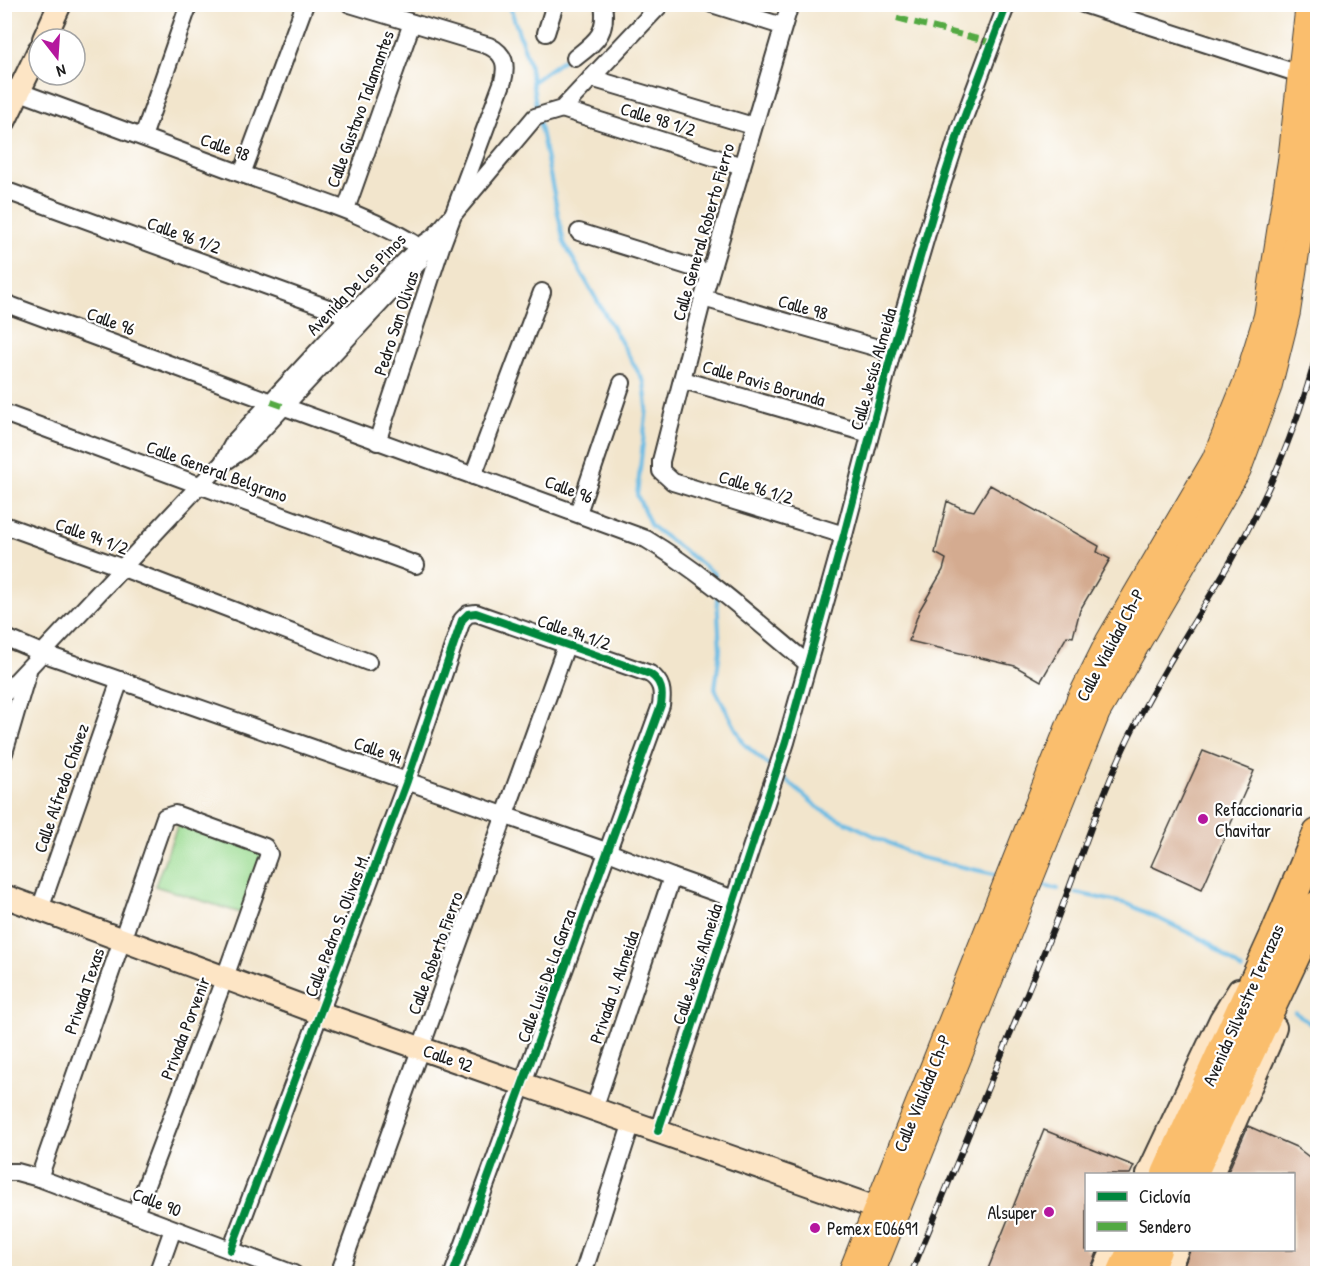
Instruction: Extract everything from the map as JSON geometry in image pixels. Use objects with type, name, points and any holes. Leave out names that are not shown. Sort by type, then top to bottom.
[{"type":"highway","name":"Avenida Silvestre Terrazas","points":[[1192,1173],[1288,940],[1317,834]]},
{"type":"highway","name":"Avenida Silvestre Terrazas","points":[[1168,1173],[1288,940],[1317,906]]},
{"type":"highway","points":[[1122,1274],[1133,1251]]},
{"type":"highway","points":[[1145,1274],[1156,1251]]},
{"type":"main road","name":"Calle Vialidad Ch-P","points":[[851,1274],[885,1211],[1080,699],[1109,641],[1215,460],[1235,414],[1267,316],[1291,161],[1312,83],[1309,4]]},
{"type":"main road","name":"Calle Vialidad Ch-P","points":[[871,1274],[885,1211]]},
{"type":"street","points":[[49,27],[60,4]]},
{"type":"street","points":[[143,137],[189,4]]},
{"type":"street","points":[[242,174],[304,4]]},
{"type":"street","points":[[350,4],[412,23]]},
{"type":"street","points":[[546,33],[555,4]]},
{"type":"street","points":[[575,58],[601,34],[605,18],[603,4]]},
{"type":"street","points":[[452,216],[535,117],[562,110],[661,4]]},
{"type":"street","points":[[712,4],[782,26]]},
{"type":"street","name":"Calle General Roberto Fierro","points":[[661,471],[661,460],[703,298],[790,4]]},
{"type":"street","points":[[1083,4],[1312,83]]},
{"type":"street","name":"Calle Jesús Almeida","points":[[658,1131],[786,742],[892,352],[961,126],[1007,6]]},
{"type":"street","name":"Pedro San Olivas","points":[[377,442],[428,253],[452,216],[502,81],[505,63],[503,56],[489,46],[412,23]]},
{"type":"street","name":"Calle Gustavo Talamantes","points":[[346,209],[412,23]]},
{"type":"street","points":[[4,122],[12,89],[27,67]]},
{"type":"street","name":"Calle 98 1/2","points":[[591,78],[753,126]]},
{"type":"street","name":"Calle 98","points":[[12,89],[242,174],[346,209],[381,225],[428,253]]},
{"type":"street","name":"Calle 98 1/2","points":[[562,110],[742,166]]},
{"type":"street","name":"Calle 96 1/2","points":[[4,190],[350,316]]},
{"type":"street","name":"Avenida De Los Pinos","points":[[4,694],[222,464],[234,442],[278,404],[428,253],[435,236],[452,216]]},
{"type":"street","points":[[579,232],[710,273]]},
{"type":"street","name":"Avenida De Los Pinos","points":[[278,404],[350,316],[428,253]]},
{"type":"street","points":[[473,476],[542,292]]},
{"type":"street","name":"Calle 98","points":[[703,298],[892,352]]},
{"type":"street","name":"Calle 96","points":[[4,303],[646,539],[677,557],[709,580],[808,664]]},
{"type":"street","name":"Calle Pavis Borunda","points":[[683,380],[870,434]]},
{"type":"street","points":[[578,513],[622,383]]},
{"type":"street","name":"Calle General Belgrano","points":[[4,413],[416,565]]},
{"type":"street","name":"Calle 96 1/2","points":[[661,471],[673,482],[844,535]]},
{"type":"street","name":"Calle 94 1/2","points":[[4,525],[368,662]]},
{"type":"street","name":"Calle 94 1/2","points":[[472,612],[650,674],[657,679],[661,687]]},
{"type":"street","name":"Calle Pedro S. Olivas M.","points":[[231,1250],[407,781],[462,620],[472,612]]},
{"type":"street","name":"Calle 94","points":[[4,637],[42,653],[505,815],[734,898]]},
{"type":"street","name":"Calle Roberto Fierro","points":[[339,1274],[566,646]]},
{"type":"street","points":[[4,753],[29,668]]},
{"type":"street","name":"Calle Alfredo Chávez","points":[[40,909],[120,680]]},
{"type":"street","name":"Calle Luis De La Garza","points":[[453,1274],[661,705],[661,687]]},
{"type":"street","name":"Privada Porvenir","points":[[135,1214],[269,854],[265,847],[175,814],[165,818]]},
{"type":"street","name":"Privada Texas","points":[[39,1178],[165,818]]},
{"type":"street","name":"Privada J. Almeida","points":[[594,1109],[672,877]]},
{"type":"street","name":"Calle 92","points":[[4,896],[320,1013],[885,1211]]},
{"type":"street","points":[[1148,1173],[1221,1019],[1288,940]]},
{"type":"street","points":[[1212,1173],[1269,1044],[1288,940]]},
{"type":"street","points":[[583,1274],[632,1122]]},
{"type":"street","name":"Calle 90","points":[[5,1172],[17,1172],[39,1178],[294,1274]]},
{"type":"street","points":[[157,1274],[173,1229]]},
{"type":"street","points":[[1102,1274],[1113,1251]]},
{"type":"street","points":[[1166,1274],[1177,1251]]},
{"type":"green space","points":[[180,825],[264,852],[244,914],[155,886],[177,827]]},
{"type":"building","points":[[990,485],[1099,546],[1097,552],[1110,559],[1080,610],[1073,637],[1067,636],[1041,681],[1015,666],[909,641],[919,611],[943,570],[946,559],[935,553],[947,501],[974,511]]},
{"type":"building","name":"Refaccionaria Chavitar","points":[[1203,751],[1254,771],[1202,889],[1151,866]]},
{"type":"building","points":[[1248,1126],[1296,1147],[1317,1163],[1317,1274],[1181,1274],[1190,1251],[1295,1251],[1295,1173],[1227,1173]]},
{"type":"building","name":"Alsuper","points":[[1044,1130],[1134,1166],[1130,1173],[1085,1173],[1085,1251],[1098,1251],[1089,1274],[986,1274]]},
{"type":"waterway","points":[[509,4],[529,63],[537,111]]},
{"type":"waterway","points":[[532,82],[570,55]]},
{"type":"waterway","points":[[539,121],[564,243],[644,382],[647,407],[637,495],[651,526],[715,574],[715,579]]},
{"type":"waterway","points":[[717,596],[720,650],[715,689],[744,744],[772,768]]},
{"type":"waterway","points":[[780,775],[821,810],[918,857],[999,875]]},
{"type":"waterway","points":[[1039,885],[1058,889]]},
{"type":"waterway","points":[[1076,893],[1128,904],[1206,941],[1242,970]]},
{"type":"waterway","points":[[1295,1012],[1313,1026],[1318,1037]]},
{"type":"railway","points":[[911,1274],[1053,930],[1122,752],[1156,686],[1257,513],[1292,432],[1318,348]]},
{"type":"marked path","points":[[897,18],[993,43]]},
{"type":"marked path","points":[[271,402],[285,407]]},
{"type":"cycle path","points":[[658,1131],[786,742],[892,352],[936,203],[961,126],[1005,9],[1010,4]]},
{"type":"cycle path","points":[[231,1250],[407,781],[462,620],[468,614],[476,613],[650,674],[659,684],[662,696],[661,705],[453,1274]]},
{"type":"place","name":"Refaccionaria Chavitar","points":[[1203,819]]},
{"type":"place","name":"Alsuper","points":[[1049,1212]]},
{"type":"place","name":"Pemex E06691","points":[[815,1228]]}]
